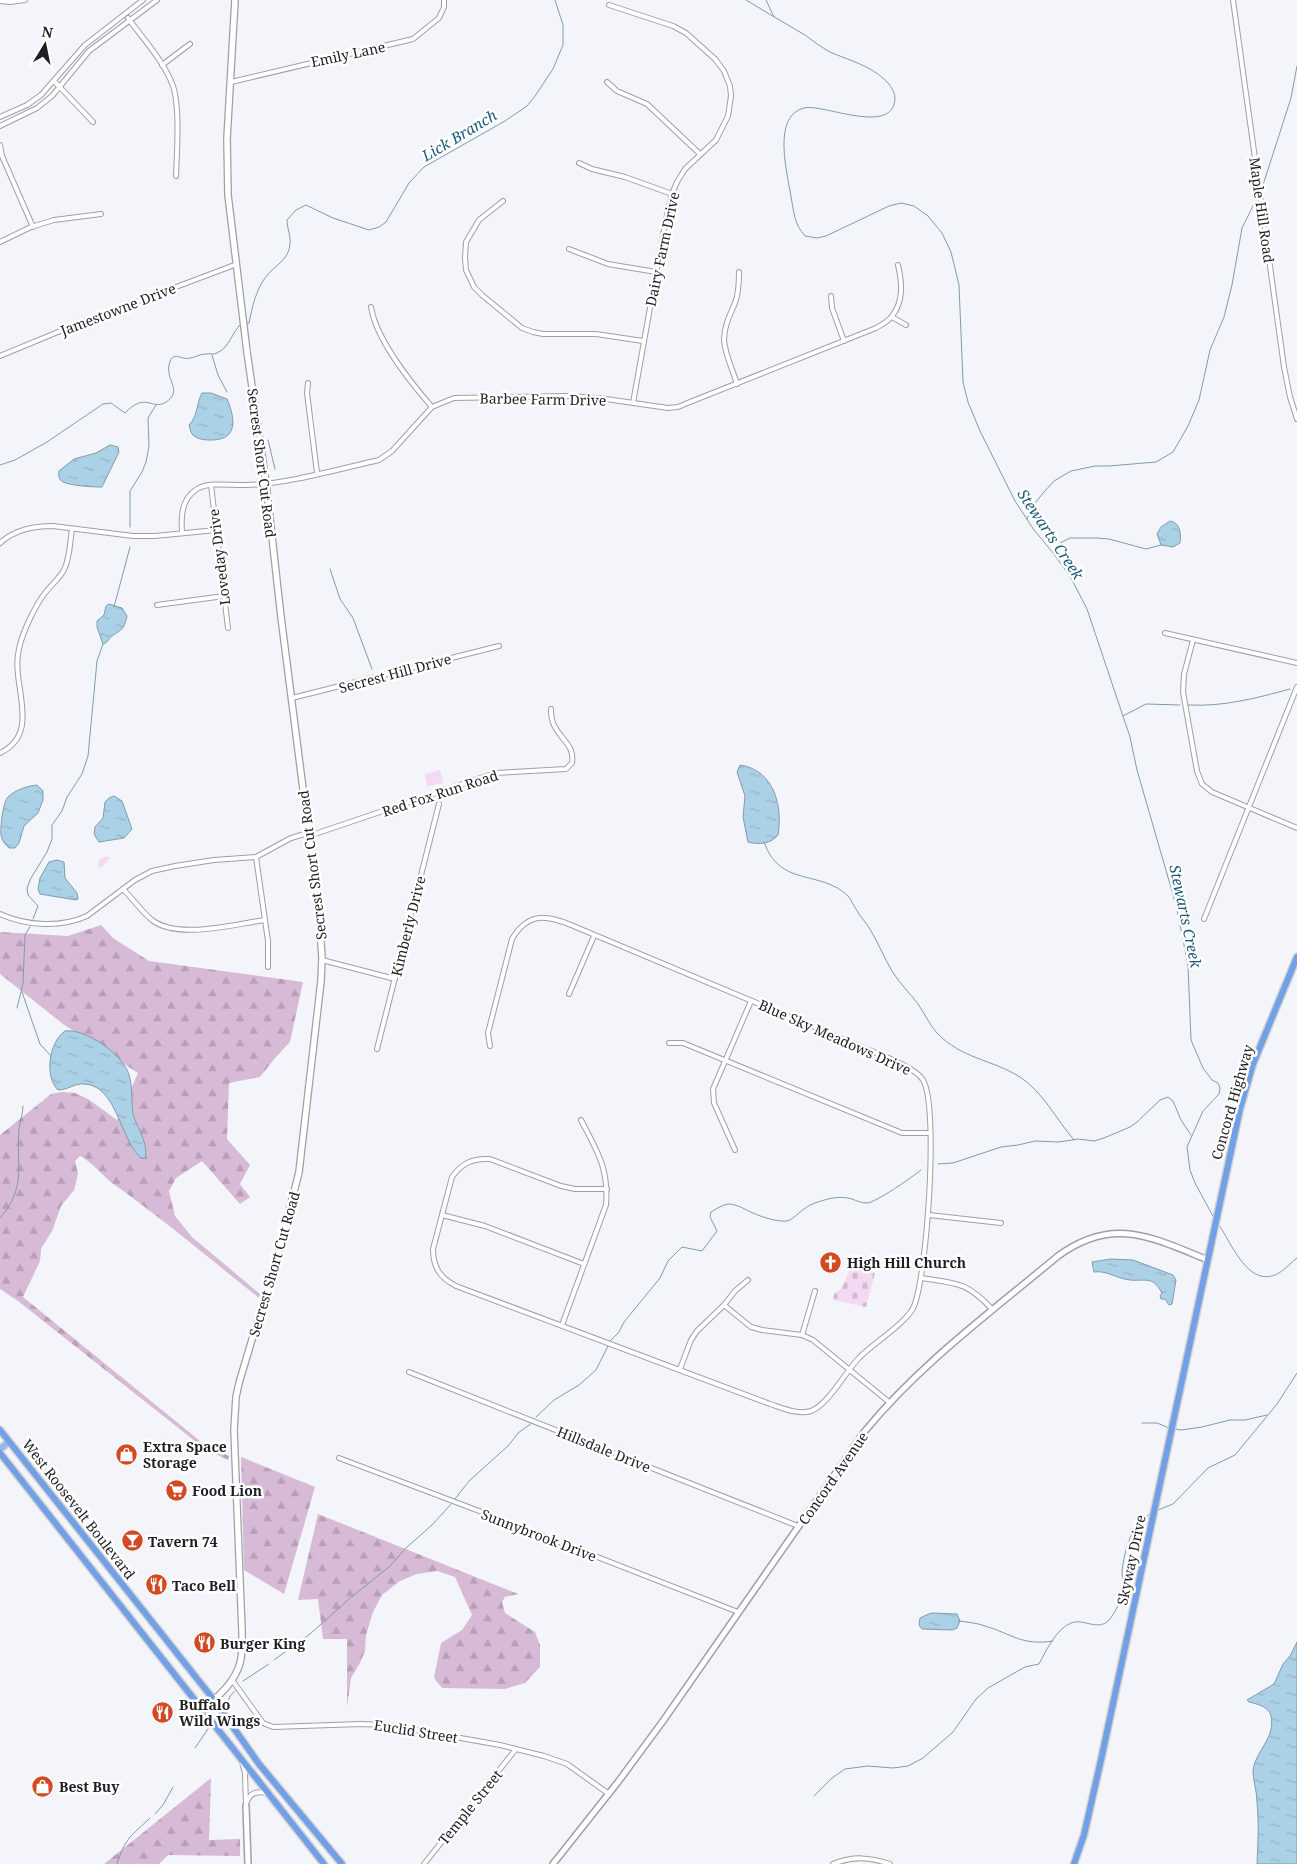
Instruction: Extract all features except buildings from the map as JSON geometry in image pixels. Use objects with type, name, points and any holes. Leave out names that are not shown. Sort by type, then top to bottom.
[{"type":"highway","name":"Concord Highway","points":[[1208,1260],[1234,1136],[1251,1071],[1297,957]]},
{"type":"highway","name":"Skyway Drive","points":[[1074,1864],[1084,1835],[1101,1760],[1208,1260]]},
{"type":"highway","name":"West Roosevelt Boulevard","points":[[0,1430],[214,1700],[259,1764],[342,1864]]},
{"type":"highway","name":"West Roosevelt Boulevard","points":[[0,1454],[324,1864]]},
{"type":"main road","name":"Secrest Short Cut Road","points":[[202,1709],[214,1700],[232,1680],[241,1662],[242,1631],[235,1439],[236,1397],[283,1236],[299,1172],[322,960],[322,939],[266,482],[244,324],[227,170],[235,0]]},
{"type":"main road","points":[[0,1450],[9,1442]]},
{"type":"street","points":[[0,2],[26,0]]},
{"type":"street","points":[[0,117],[34,100],[54,81],[85,45],[143,0]]},
{"type":"street","points":[[0,126],[37,108],[52,96],[89,51],[157,0]]},
{"type":"street","name":"Emily Lane","points":[[231,82],[413,39],[439,18],[444,6],[444,0]]},
{"type":"street","name":"Maple Hill Road","points":[[1233,0],[1284,366],[1290,397],[1297,418]]},
{"type":"street","name":"Dairy Farm Drive","points":[[609,5],[673,26],[686,33],[715,59],[724,71],[731,94],[728,116],[716,140],[682,173],[672,194],[632,403]]},
{"type":"street","points":[[125,14],[162,66],[173,86],[175,95],[176,176]]},
{"type":"street","points":[[162,66],[190,44]]},
{"type":"street","points":[[54,81],[93,122]]},
{"type":"street","points":[[607,82],[617,91],[647,104],[700,154]]},
{"type":"street","points":[[0,145],[1,155],[33,227]]},
{"type":"street","points":[[580,163],[592,169],[625,177],[672,194]]},
{"type":"street","points":[[503,201],[479,220],[466,242],[466,270],[474,287],[482,295],[522,328],[533,332],[543,334],[596,334],[643,341]]},
{"type":"street","points":[[0,242],[54,220],[102,214]]},
{"type":"street","points":[[569,249],[608,264],[656,272]]},
{"type":"street","name":"Jamestowne Drive","points":[[0,356],[70,327],[237,264]]},
{"type":"street","points":[[898,265],[902,280],[901,293],[892,317],[906,325]]},
{"type":"street","points":[[737,384],[726,352],[724,339],[725,327],[736,302],[739,288],[739,272]]},
{"type":"street","points":[[831,296],[832,308],[844,341]]},
{"type":"street","points":[[370,307],[372,318],[398,364],[432,407]]},
{"type":"street","name":"Barbee Farm Drive","points":[[211,485],[248,485],[379,460],[388,455],[432,407],[454,398],[568,396],[599,398],[668,408],[678,407],[868,333],[892,317]]},
{"type":"street","points":[[308,383],[307,394],[317,473]]},
{"type":"street","points":[[182,533],[181,515],[184,504],[198,489],[211,485]]},
{"type":"street","name":"Loveday Drive","points":[[211,485],[228,628]]},
{"type":"street","points":[[0,543],[19,532],[41,526],[133,536],[216,530]]},
{"type":"street","points":[[0,753],[15,743],[23,725],[17,665],[19,649],[43,595],[63,571],[68,561],[72,529]]},
{"type":"street","points":[[157,605],[224,596]]},
{"type":"street","points":[[1165,633],[1297,663]]},
{"type":"street","points":[[1193,640],[1184,674],[1183,692],[1197,771],[1204,787],[1297,828]]},
{"type":"street","name":"Secrest Hill Drive","points":[[292,698],[499,646]]},
{"type":"street","points":[[1204,919],[1297,687]]},
{"type":"street","name":"Red Fox Run Road","points":[[308,834],[495,773],[566,769],[572,763],[572,752],[552,723],[551,709]]},
{"type":"street","name":"Kimberly Drive","points":[[377,1049],[439,804]]},
{"type":"street","points":[[0,914],[11,919],[23,921],[64,924],[87,916],[124,888],[152,871],[214,860],[256,857],[291,838],[308,834]]},
{"type":"street","points":[[256,857],[268,941],[268,967]]},
{"type":"street","points":[[124,888],[144,913],[166,928],[195,929],[265,920]]},
{"type":"street","name":"Blue Sky Meadows Drive","points":[[490,1046],[490,1027],[512,939],[518,929],[529,921],[540,917],[553,918],[889,1059],[919,1074],[924,1082],[929,1100],[929,1215],[921,1278],[913,1308],[906,1317],[860,1356],[821,1405],[811,1410],[802,1412],[791,1411],[446,1281],[439,1273],[433,1261],[433,1249],[452,1177],[459,1168],[478,1159],[490,1159],[561,1186],[575,1189],[607,1189]]},
{"type":"street","points":[[569,994],[594,936]]},
{"type":"street","points":[[322,960],[395,979]]},
{"type":"street","points":[[735,1150],[714,1103],[713,1089],[751,1001]]},
{"type":"street","points":[[669,1043],[683,1043],[902,1134],[930,1133]]},
{"type":"street","points":[[562,1325],[606,1205],[605,1170],[581,1120]]},
{"type":"street","points":[[929,1215],[1001,1222]]},
{"type":"street","points":[[442,1216],[485,1226],[584,1264]]},
{"type":"street","name":"Concord Avenue","points":[[553,1864],[609,1794],[663,1721],[865,1431],[889,1402],[913,1379],[993,1310],[1067,1250],[1101,1235],[1116,1233],[1133,1234],[1158,1240],[1208,1260]]},
{"type":"street","points":[[921,1278],[968,1287],[980,1296],[993,1310]]},
{"type":"street","points":[[680,1369],[691,1340],[735,1291],[748,1280]]},
{"type":"street","points":[[802,1335],[815,1291]]},
{"type":"street","points":[[724,1305],[751,1327],[802,1335],[813,1340],[889,1402]]},
{"type":"street","name":"Hillsdale Drive","points":[[409,1372],[798,1526]]},
{"type":"street","name":"Sunnybrook Drive","points":[[339,1458],[738,1612]]},
{"type":"street","name":"Euclid Street","points":[[232,1680],[263,1723],[273,1727],[387,1725],[516,1749],[567,1764],[609,1794]]},
{"type":"street","name":"Temple Street","points":[[424,1864],[516,1749]]},
{"type":"street","points":[[242,1759],[245,1773],[248,1864]]},
{"type":"street","points":[[246,1806],[253,1793],[260,1791],[267,1793]]},
{"type":"street","points":[[833,1864],[846,1859],[862,1858],[890,1864]]},
{"type":"green space","points":[[440,770],[443,783],[427,786],[425,774]]},
{"type":"green space","points":[[107,856],[110,858],[101,868],[98,867],[99,860]]},
{"type":"green space","points":[[101,925],[113,938],[149,961],[303,982],[290,1042],[260,1077],[229,1083],[227,1139],[250,1165],[240,1184],[250,1197],[240,1204],[202,1161],[176,1178],[169,1191],[175,1216],[192,1237],[260,1294],[259,1298],[80,1156],[75,1161],[78,1174],[74,1190],[61,1206],[52,1231],[41,1249],[40,1261],[23,1297],[205,1445],[229,1456],[228,1460],[205,1449],[18,1301],[0,1289],[0,1135],[51,1094],[62,1092],[75,1093],[88,1099],[117,1120],[138,1073],[63,1024],[0,974],[0,932],[68,936]]},
{"type":"green space","points":[[851,1266],[875,1273],[866,1307],[833,1300],[834,1294],[842,1288]]},
{"type":"green space","points":[[241,1457],[315,1487],[284,1594],[244,1570]]},
{"type":"green space","points":[[318,1514],[518,1594],[505,1597],[502,1602],[505,1613],[535,1632],[540,1645],[540,1667],[525,1683],[505,1689],[442,1688],[434,1678],[441,1643],[462,1630],[472,1615],[455,1577],[437,1571],[417,1574],[400,1581],[382,1595],[373,1612],[366,1635],[365,1651],[351,1678],[347,1707],[347,1639],[323,1639],[318,1599],[298,1600]]},
{"type":"green space","points":[[211,1778],[209,1840],[240,1839],[240,1856],[168,1855],[159,1864],[104,1864]]},
{"type":"water","points":[[202,393],[211,393],[227,399],[233,421],[230,433],[225,437],[205,440],[199,439],[191,433],[189,425],[194,418]]},
{"type":"water","points":[[110,445],[118,447],[119,452],[102,487],[72,484],[61,480],[59,471],[74,459],[96,453]]},
{"type":"water","points":[[1170,521],[1178,526],[1180,533],[1180,543],[1173,547],[1161,545],[1157,534],[1161,527]]},
{"type":"water","points":[[109,604],[122,608],[127,616],[122,629],[103,644],[97,627],[97,621],[104,615],[106,606]]},
{"type":"water","points":[[740,765],[752,768],[761,774],[774,791],[779,813],[778,835],[768,842],[748,842],[743,817],[745,796],[737,772]]},
{"type":"water","points":[[37,785],[43,791],[43,800],[38,813],[24,826],[19,843],[15,848],[9,848],[1,837],[2,815],[6,800],[18,790]]},
{"type":"water","points":[[114,796],[122,801],[132,829],[124,838],[99,842],[94,834],[95,827],[103,818],[105,802]]},
{"type":"water","points":[[57,860],[64,862],[65,878],[77,893],[78,899],[40,894],[38,889],[40,878],[49,862]]},
{"type":"water","points":[[65,1031],[73,1031],[93,1038],[112,1051],[126,1067],[131,1084],[133,1114],[145,1147],[145,1158],[141,1158],[134,1150],[111,1103],[104,1093],[95,1087],[84,1084],[58,1090],[54,1084],[51,1076],[50,1059],[55,1043]]},
{"type":"water","points":[[1111,1259],[1133,1260],[1173,1275],[1176,1280],[1172,1304],[1169,1305],[1165,1299],[1161,1299],[1162,1293],[1156,1284],[1151,1281],[1130,1280],[1103,1272],[1094,1272],[1092,1262]]},
{"type":"water","points":[[931,1613],[957,1614],[960,1621],[957,1628],[952,1630],[922,1629],[919,1625],[920,1618]]},
{"type":"water","points":[[1297,1642],[1297,1864],[1257,1864],[1258,1817],[1253,1771],[1257,1757],[1271,1731],[1272,1724],[1268,1710],[1247,1700],[1274,1684],[1283,1664],[1290,1656]]},
{"type":"waterway","name":"Lick Branch","points":[[245,323],[249,323],[255,299],[262,283],[268,274],[287,255],[290,241],[287,220],[296,210],[306,205],[333,218],[369,230],[379,227],[386,222],[409,183],[424,167],[505,121],[527,106],[553,69],[563,45],[563,25],[555,0]]},
{"type":"waterway","name":"Stewarts Creek","points":[[746,0],[830,52],[872,70],[886,81],[894,93],[895,98],[892,109],[883,115],[871,117],[856,116],[813,108],[804,108],[794,113],[788,122],[784,147],[787,175],[796,220],[805,236],[817,238],[826,236],[889,206],[901,203],[914,206],[928,216],[942,233],[951,252],[959,285],[963,382],[968,402],[980,431],[1015,501],[1034,530],[1071,578],[1087,609],[1130,737],[1137,770],[1176,905],[1188,965],[1191,1040],[1203,1068],[1212,1080],[1218,1083],[1220,1088],[1219,1094],[1203,1111],[1187,1147],[1190,1170],[1214,1218]]},
{"type":"waterway","points":[[766,0],[774,17]]},
{"type":"waterway","points":[[1263,185],[1291,98],[1297,66]]},
{"type":"waterway","points":[[1027,519],[1031,508],[1054,481],[1071,471],[1095,466],[1156,462],[1173,452],[1188,426],[1199,400],[1210,350],[1224,317],[1242,228],[1258,196]]},
{"type":"waterway","name":"Lick Branch","points":[[0,465],[15,460],[47,442],[103,404],[111,403],[125,413],[138,403],[161,404],[166,402],[171,398],[174,390],[169,371],[170,360],[176,356],[189,358],[217,353],[225,347],[241,324]]},
{"type":"waterway","points":[[212,355],[218,375],[227,392]]},
{"type":"waterway","points":[[130,527],[130,491],[146,462],[149,446],[148,418],[156,405]]},
{"type":"waterway","points":[[268,440],[275,469]]},
{"type":"waterway","points":[[1054,553],[1058,544],[1070,538],[1109,539],[1146,549],[1161,545]]},
{"type":"waterway","points":[[114,607],[130,547]]},
{"type":"waterway","points":[[330,569],[340,599],[353,618],[372,669]]},
{"type":"waterway","points":[[33,919],[38,906],[28,895],[27,888],[47,852],[52,839],[52,825],[62,811],[67,797],[82,774],[88,756],[97,661],[103,644]]},
{"type":"waterway","points":[[1188,705],[1227,703],[1252,699],[1290,689]]},
{"type":"waterway","points":[[1123,716],[1146,704],[1180,705]]},
{"type":"waterway","points":[[764,842],[771,856],[780,866],[790,872],[837,888],[848,896],[877,941],[889,966],[937,1033],[956,1048],[1009,1071],[1028,1083],[1036,1090],[1074,1140]]},
{"type":"waterway","points":[[17,1008],[23,984],[25,935],[31,925]]},
{"type":"waterway","points":[[22,992],[40,1044],[51,1056]]},
{"type":"waterway","points":[[938,1164],[953,1163],[1001,1147],[1035,1141],[1059,1142],[1078,1139],[1094,1141],[1130,1127],[1160,1100],[1168,1097],[1173,1101],[1181,1120],[1191,1135]]},
{"type":"waterway","points":[[0,1218],[14,1196],[17,1186],[19,1176],[18,1142],[23,1106]]},
{"type":"waterway","points":[[610,1341],[660,1278],[668,1261],[682,1247],[702,1251],[717,1231],[710,1217],[711,1212],[717,1208],[731,1204],[765,1218],[787,1221],[811,1205],[829,1199],[842,1197],[863,1203],[871,1202],[921,1170]]},
{"type":"waterway","name":"Stewarts Creek","points":[[1219,1225],[1243,1262],[1250,1270],[1259,1275],[1268,1277],[1279,1273],[1297,1258]]},
{"type":"waterway","points":[[536,1417],[554,1400],[579,1385],[596,1370],[608,1346]]},
{"type":"waterway","points":[[1158,1510],[1173,1504],[1208,1468],[1235,1455],[1277,1404],[1297,1373]]},
{"type":"waterway","points":[[1175,1429],[1202,1427],[1230,1420],[1245,1420],[1267,1415]]},
{"type":"waterway","points":[[455,1499],[469,1481],[509,1445],[518,1433],[532,1423]]},
{"type":"waterway","points":[[1142,1423],[1157,1423],[1169,1428]]},
{"type":"waterway","points":[[274,1660],[310,1634],[390,1566],[452,1503]]},
{"type":"waterway","points":[[814,1796],[832,1778],[845,1769],[868,1766],[893,1768],[908,1766],[923,1758],[953,1732],[976,1699],[988,1688],[1025,1667],[1039,1664],[1052,1641],[1066,1626],[1076,1622],[1099,1625],[1108,1621],[1122,1595],[1122,1571],[1130,1538],[1139,1523],[1152,1513]]},
{"type":"waterway","points":[[958,1621],[982,1625],[1025,1641],[1053,1641]]},
{"type":"waterway","points":[[243,1681],[269,1664]]},
{"type":"waterway","points":[[227,1705],[230,1696],[235,1691]]},
{"type":"waterway","points":[[195,1748],[210,1726]]},
{"type":"waterway","points":[[155,1814],[163,1805],[173,1787]]},
{"type":"waterway","points":[[117,1864],[126,1843],[150,1818]]},
{"type":"place","name":"High Hill Church","points":[[831,1262]]},
{"type":"place","name":"Extra Space Storage","points":[[127,1454]]},
{"type":"place","name":"Food Lion","points":[[176,1490]]},
{"type":"place","name":"Tavern 74","points":[[132,1541]]},
{"type":"place","name":"Taco Bell","points":[[156,1585]]},
{"type":"place","name":"Burger King","points":[[204,1643]]},
{"type":"place","name":"Buffalo Wild Wings","points":[[163,1712]]},
{"type":"place","name":"Best Buy","points":[[43,1786]]}]
